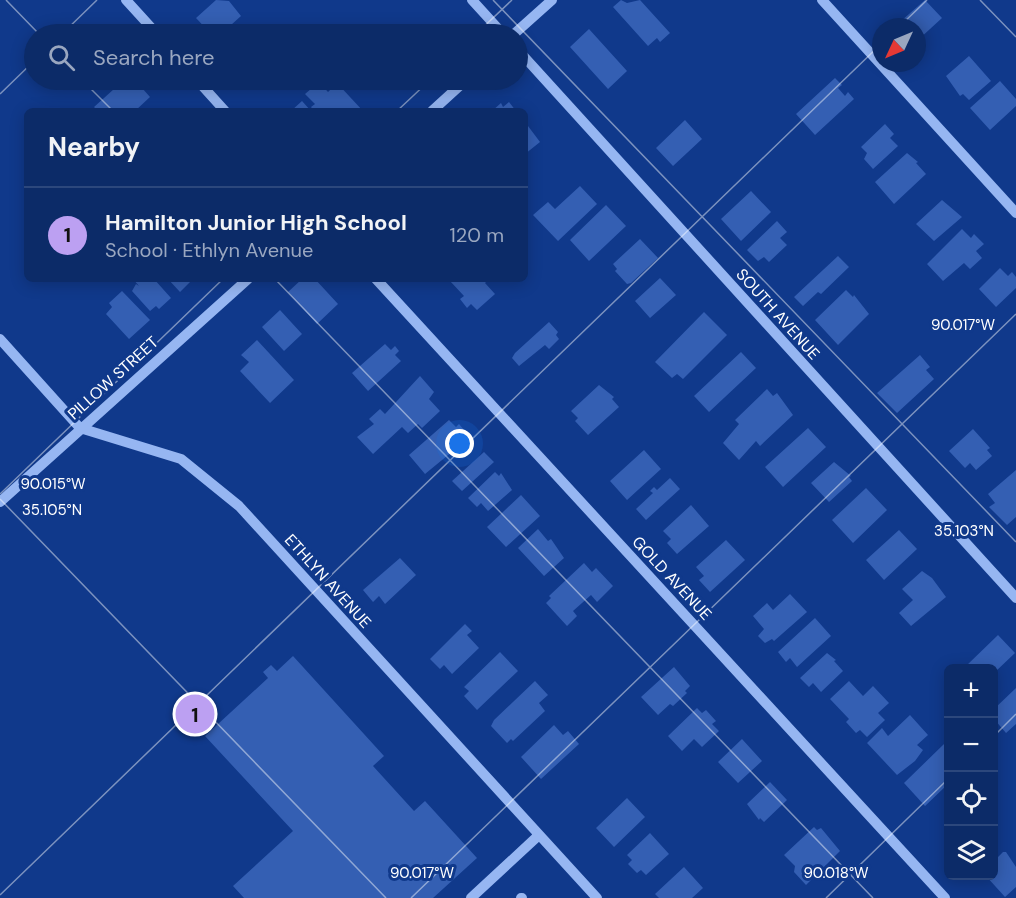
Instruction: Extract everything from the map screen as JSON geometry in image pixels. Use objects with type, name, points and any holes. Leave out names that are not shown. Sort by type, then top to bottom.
[{"type":"street","points":[[126,0],[148,24]]},
{"type":"street","points":[[472,0],[494,24]]},
{"type":"street","points":[[525,24],[552,0]]},
{"type":"street","points":[[822,0],[1016,213]]},
{"type":"street","name":"SOUTH AVENUE","points":[[528,61],[1016,598]]},
{"type":"street","points":[[206,90],[222,108]]},
{"type":"street","points":[[435,108],[455,90]]},
{"type":"street","name":"PILLOW STREET","points":[[0,502],[245,282]]},
{"type":"street","name":"GOLD AVENUE","points":[[379,282],[945,898]]},
{"type":"street","points":[[0,339],[80,428]]},
{"type":"street","name":"ETHLYN AVENUE","points":[[80,428],[181,459],[239,506],[597,898]]},
{"type":"street","points":[[471,898],[539,835]]},
{"type":"building","points":[[216,0],[229,1],[241,16],[232,24],[202,24],[196,18]]},
{"type":"building","points":[[621,0],[627,3],[640,0],[670,33],[660,42],[657,38],[648,46],[613,7]]},
{"type":"building","points":[[925,0],[942,18],[926,33],[926,18],[904,18]]},
{"type":"building","points":[[589,29],[627,71],[608,89],[570,47]]},
{"type":"building","points":[[969,56],[991,81],[969,100],[963,94],[960,96],[946,76]]},
{"type":"building","points":[[835,78],[842,85],[838,88],[845,96],[848,92],[854,99],[815,135],[796,114]]},
{"type":"building","points":[[1000,81],[1016,99],[1016,106],[990,130],[970,108]]},
{"type":"building","points":[[113,90],[144,90],[150,97],[138,108],[94,107]]},
{"type":"building","points":[[310,90],[328,92],[344,90],[360,108],[312,108],[315,104],[305,94]]},
{"type":"building","points":[[302,101],[308,108],[294,108]]},
{"type":"building","points":[[509,102],[514,108],[495,108],[501,103],[503,107]]},
{"type":"building","points":[[685,120],[702,139],[673,166],[656,148]]},
{"type":"building","points":[[885,124],[894,134],[890,138],[898,146],[873,169],[864,159],[867,153],[861,147]]},
{"type":"building","points":[[528,126],[540,142],[528,152]]},
{"type":"building","points":[[907,153],[918,162],[916,163],[926,174],[894,204],[875,182]]},
{"type":"building","points":[[580,186],[597,204],[558,241],[533,215],[548,202],[555,209]]},
{"type":"building","points":[[751,191],[771,212],[741,241],[721,219]]},
{"type":"building","points":[[942,200],[962,217],[934,241],[916,224]]},
{"type":"building","points":[[606,205],[626,226],[589,261],[570,240]]},
{"type":"building","points":[[777,221],[787,232],[780,238],[787,245],[769,262],[764,257],[758,261],[747,250]]},
{"type":"building","points":[[962,229],[971,238],[974,234],[984,244],[976,251],[982,258],[970,269],[964,263],[943,281],[927,264]]},
{"type":"building","points":[[640,239],[658,258],[631,283],[627,284],[615,271],[617,269],[613,264]]},
{"type":"building","points":[[838,256],[849,267],[821,294],[818,292],[803,306],[794,297]]},
{"type":"building","points":[[1000,268],[1008,276],[1012,272],[1016,277],[1016,288],[996,307],[979,289]]},
{"type":"building","points":[[660,278],[676,295],[650,318],[635,301]]},
{"type":"building","points":[[136,282],[157,282],[171,298],[159,309],[156,306],[150,311],[132,291],[136,284],[139,286]]},
{"type":"building","points":[[171,282],[190,282],[180,292]]},
{"type":"building","points":[[299,282],[318,282],[338,304],[317,324],[288,292]]},
{"type":"building","points":[[451,282],[486,282],[495,294],[477,310],[471,304],[467,308],[460,299],[464,296]]},
{"type":"building","points":[[846,290],[853,297],[854,295],[869,314],[838,345],[815,320]]},
{"type":"building","points":[[122,291],[150,320],[129,339],[106,314],[112,307],[109,303]]},
{"type":"building","points":[[280,310],[302,334],[284,351],[262,327]]},
{"type":"building","points":[[704,312],[727,335],[683,379],[677,374],[672,378],[655,362]]},
{"type":"building","points":[[549,322],[558,332],[556,335],[559,339],[549,349],[545,345],[519,366],[512,358],[515,353]]},
{"type":"building","points":[[257,340],[294,380],[270,403],[240,371],[249,362],[241,355]]},
{"type":"building","points":[[385,344],[391,350],[395,346],[399,351],[395,355],[401,361],[368,391],[352,373]]},
{"type":"building","points":[[741,352],[756,368],[709,412],[694,396]]},
{"type":"building","points":[[920,355],[930,367],[926,370],[934,379],[897,413],[877,393]]},
{"type":"building","points":[[420,376],[434,392],[429,399],[440,411],[422,428],[418,424],[408,433],[402,427],[373,454],[357,437],[374,424],[369,419],[380,409],[385,414]]},
{"type":"building","points":[[599,385],[614,397],[612,399],[619,407],[588,435],[575,421],[578,418],[571,411]]},
{"type":"building","points":[[767,389],[773,396],[777,393],[793,415],[760,446],[756,441],[739,460],[723,443],[739,424],[735,420]]},
{"type":"building","points":[[449,420],[456,427],[459,424],[470,437],[425,474],[409,455]]},
{"type":"building","points":[[808,428],[826,447],[783,487],[765,467]]},
{"type":"building","points":[[973,429],[990,448],[987,450],[992,456],[976,470],[970,463],[965,468],[949,451]]},
{"type":"building","points":[[644,450],[661,469],[627,500],[610,481]]},
{"type":"building","points":[[484,452],[494,462],[462,491],[452,481]]},
{"type":"building","points":[[834,462],[851,476],[849,477],[852,481],[829,502],[811,483]]},
{"type":"building","points":[[1016,470],[1016,517],[1007,525],[989,507],[995,503],[988,494]]},
{"type":"building","points":[[495,472],[499,476],[501,473],[512,490],[488,511],[481,503],[477,507],[468,498]]},
{"type":"building","points":[[670,478],[680,489],[646,520],[636,509],[653,493],[650,491],[654,487],[657,490]]},
{"type":"building","points":[[866,488],[887,510],[853,543],[832,520]]},
{"type":"building","points":[[521,495],[540,516],[506,547],[487,527]]},
{"type":"building","points":[[691,505],[709,526],[677,554],[667,543],[671,539],[663,531]]},
{"type":"building","points":[[538,529],[548,541],[551,539],[564,558],[544,576],[518,548]]},
{"type":"building","points":[[899,530],[917,549],[884,580],[866,560]]},
{"type":"building","points":[[726,540],[745,560],[710,592],[699,580],[704,576],[696,567]]},
{"type":"building","points":[[400,558],[416,575],[385,604],[379,596],[373,602],[363,590]]},
{"type":"building","points":[[584,563],[592,572],[596,568],[613,586],[597,602],[591,595],[573,611],[577,616],[567,626],[546,603],[551,598],[549,596]]},
{"type":"building","points":[[922,571],[932,578],[946,597],[911,626],[899,613],[913,600],[902,589]]},
{"type":"building","points":[[790,594],[807,612],[774,641],[772,639],[765,643],[758,636],[764,629],[753,616],[767,603],[773,610]]},
{"type":"building","points":[[815,618],[831,636],[797,667],[790,658],[786,662],[778,652]]},
{"type":"building","points":[[465,624],[472,631],[467,635],[479,648],[452,674],[444,665],[440,669],[430,659]]},
{"type":"building","points":[[998,635],[1015,653],[998,669],[998,664],[968,664]]},
{"type":"building","points":[[500,652],[518,671],[477,710],[464,696],[469,691],[464,687]]},
{"type":"building","points":[[827,653],[836,660],[834,661],[843,671],[821,692],[813,683],[809,687],[800,678]]},
{"type":"building","points":[[293,656],[384,756],[373,766],[414,811],[425,801],[477,858],[433,898],[244,898],[233,886],[293,831],[205,736],[268,678],[263,672],[271,665],[277,671]]},
{"type":"building","points":[[674,667],[690,686],[685,691],[687,693],[673,706],[670,704],[658,715],[641,697]]},
{"type":"building","points":[[535,681],[548,695],[539,703],[545,711],[513,741],[511,739],[507,743],[491,726],[494,720]]},
{"type":"building","points":[[849,681],[863,696],[873,686],[889,703],[878,713],[885,720],[867,737],[860,730],[856,733],[846,722],[849,719],[830,699]]},
{"type":"building","points":[[1016,688],[1016,724],[1006,733],[998,724],[998,705]]},
{"type":"building","points":[[697,708],[702,713],[706,710],[716,721],[712,724],[719,731],[702,747],[694,739],[682,751],[668,736]]},
{"type":"building","points":[[910,715],[928,735],[917,745],[923,750],[915,761],[897,775],[867,743],[882,728],[888,736]]},
{"type":"building","points":[[554,725],[563,735],[568,731],[579,744],[541,779],[521,757]]},
{"type":"building","points":[[742,739],[762,761],[738,783],[718,762]]},
{"type":"building","points":[[944,744],[944,788],[925,806],[904,783]]},
{"type":"building","points":[[770,782],[787,800],[764,822],[760,818],[759,820],[747,804]]},
{"type":"building","points":[[627,798],[645,817],[614,847],[596,828]]},
{"type":"building","points":[[814,827],[817,830],[821,828],[840,851],[806,885],[794,872],[795,866],[784,855]]},
{"type":"building","points":[[650,833],[669,854],[646,875],[641,870],[637,873],[628,864],[632,860],[627,855]]},
{"type":"building","points":[[1006,852],[1016,867],[1016,887],[1005,897],[990,880],[998,880],[998,857]]},
{"type":"building","points":[[684,867],[703,888],[692,898],[659,898],[655,894]]},
{"type":"place","name":"Hamilton Junior High School","points":[[195,714]]}]
